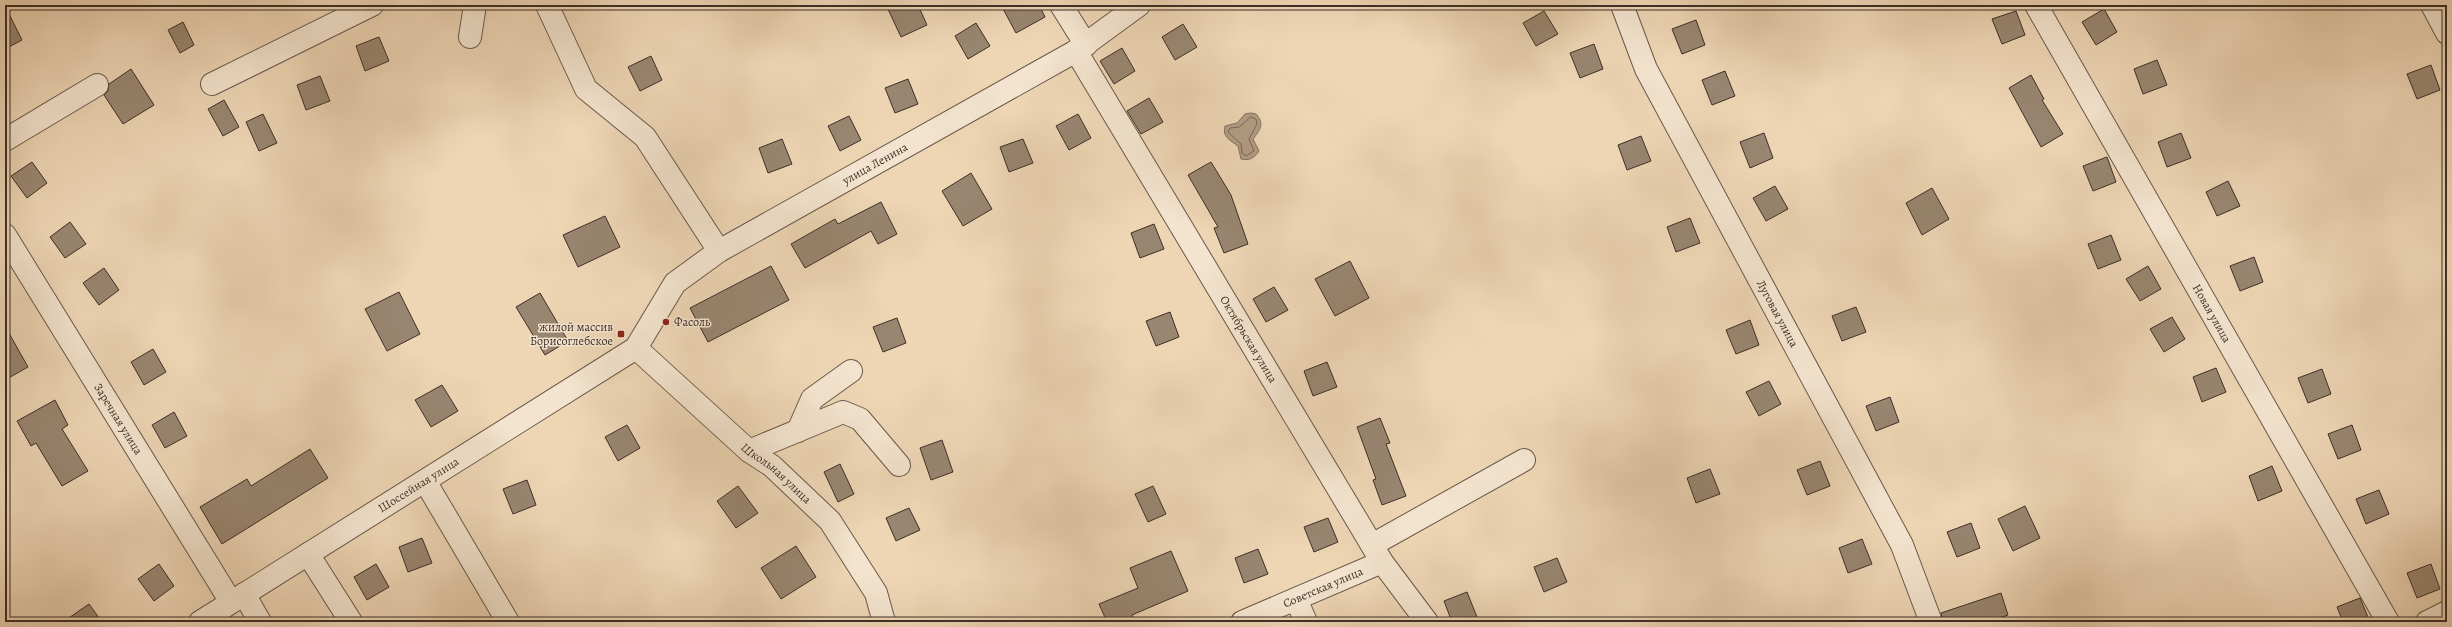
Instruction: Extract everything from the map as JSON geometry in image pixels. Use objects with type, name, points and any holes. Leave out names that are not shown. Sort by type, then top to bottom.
[{"type":"street","points":[[212,84],[372,5]]},
{"type":"street","points":[[470,37],[475,5]]},
{"type":"street","points":[[547,5],[586,89],[645,137],[719,251]]},
{"type":"street","name":"Октябрьская улица","points":[[1061,5],[1081,48],[1377,554],[1427,622]]},
{"type":"street","name":"улица Ленина","points":[[636,348],[675,283],[719,251],[1081,48],[1139,5]]},
{"type":"street","name":"Луговая улица","points":[[1622,5],[1646,69],[1902,545],[1931,622]]},
{"type":"street","name":"Новая улица","points":[[2036,5],[2388,622]]},
{"type":"street","points":[[2432,5],[2447,33]]},
{"type":"street","points":[[5,140],[98,85]]},
{"type":"street","name":"Заречная улица","points":[[5,235],[238,598],[260,622]]},
{"type":"street","name":"Шоссейная улица","points":[[200,622],[636,348]]},
{"type":"street","name":"Школьная улица","points":[[636,348],[749,451],[772,466],[830,521],[876,593],[884,622]]},
{"type":"street","points":[[798,431],[812,399],[851,371]]},
{"type":"street","points":[[749,451],[843,412],[860,419],[900,465]]},
{"type":"street","name":"Советская улица","points":[[1242,622],[1296,599],[1377,554],[1524,460]]},
{"type":"street","points":[[425,481],[508,622]]},
{"type":"street","points":[[308,554],[351,622]]},
{"type":"street","points":[[1296,599],[1306,622]]},
{"type":"street","points":[[2427,622],[2447,612]]},
{"type":"water","points":[[1245,114],[1256,114],[1261,124],[1253,139],[1259,151],[1252,158],[1247,160],[1241,159],[1238,146],[1226,136],[1224,130],[1225,126],[1237,123]]},
{"type":"building","points":[[886,5],[918,5],[927,25],[901,37]]},
{"type":"building","points":[[1001,5],[1039,5],[1045,17],[1016,33]]},
{"type":"building","points":[[5,6],[22,40],[5,49]]},
{"type":"building","points":[[2104,9],[2117,32],[2096,45],[2082,22]]},
{"type":"building","points":[[1544,11],[1558,34],[1536,46],[1523,23]]},
{"type":"building","points":[[2016,11],[2025,35],[2002,44],[1992,19]]},
{"type":"building","points":[[1696,20],[1705,45],[1682,54],[1672,29]]},
{"type":"building","points":[[183,22],[194,45],[180,53],[168,30]]},
{"type":"building","points":[[976,23],[990,46],[968,59],[955,36]]},
{"type":"building","points":[[1183,24],[1197,47],[1175,60],[1162,37]]},
{"type":"building","points":[[379,37],[389,61],[365,71],[356,46]]},
{"type":"building","points":[[1594,44],[1603,69],[1580,78],[1570,53]]},
{"type":"building","points":[[1122,48],[1135,71],[1114,84],[1100,61]]},
{"type":"building","points":[[651,56],[662,80],[640,91],[628,67]]},
{"type":"building","points":[[2157,60],[2167,85],[2143,94],[2134,69]]},
{"type":"building","points":[[2431,65],[2440,90],[2417,99],[2407,74]]},
{"type":"building","points":[[131,69],[154,105],[123,124],[104,95],[108,91],[109,84]]},
{"type":"building","points":[[1725,71],[1735,96],[1712,105],[1702,80]]},
{"type":"building","points":[[2031,75],[2044,99],[2042,100],[2063,134],[2041,147],[2009,88]]},
{"type":"building","points":[[320,76],[330,101],[306,110],[297,85]]},
{"type":"building","points":[[908,79],[918,104],[895,113],[885,88]]},
{"type":"building","points":[[1149,98],[1163,122],[1141,134],[1127,111]]},
{"type":"building","points":[[224,100],[239,127],[223,136],[208,109]]},
{"type":"building","points":[[263,114],[277,143],[259,151],[246,122]]},
{"type":"building","points":[[1078,114],[1091,138],[1069,150],[1056,126]]},
{"type":"building","points":[[849,116],[861,140],[840,151],[828,126]]},
{"type":"building","points":[[1764,133],[1773,158],[1750,168],[1740,142]]},
{"type":"building","points":[[2181,133],[2191,158],[2167,167],[2158,142]]},
{"type":"building","points":[[1641,136],[1651,161],[1627,170],[1618,145]]},
{"type":"building","points":[[782,139],[792,164],[768,173],[759,148]]},
{"type":"building","points":[[1023,139],[1033,163],[1009,172],[1000,147]]},
{"type":"building","points":[[2107,157],[2116,182],[2093,191],[2083,166]]},
{"type":"building","points":[[32,162],[47,183],[27,198],[11,176]]},
{"type":"building","points":[[1211,162],[1231,195],[1248,244],[1224,253],[1214,228],[1218,227],[1188,175]]},
{"type":"building","points":[[971,173],[992,209],[963,226],[942,191]]},
{"type":"building","points":[[2228,181],[2240,206],[2217,216],[2206,192]]},
{"type":"building","points":[[1775,186],[1788,209],[1766,221],[1753,198]]},
{"type":"building","points":[[1932,188],[1949,219],[1922,235],[1906,203]]},
{"type":"building","points":[[881,202],[897,234],[878,244],[871,231],[805,268],[791,244],[835,219],[838,224]]},
{"type":"building","points":[[605,216],[620,247],[578,267],[563,235]]},
{"type":"building","points":[[1690,218],[1700,243],[1676,252],[1667,227]]},
{"type":"building","points":[[70,222],[86,244],[65,258],[50,237]]},
{"type":"building","points":[[1154,224],[1164,249],[1140,258],[1131,233]]},
{"type":"building","points":[[2111,235],[2121,260],[2098,269],[2088,244]]},
{"type":"building","points":[[2254,257],[2263,282],[2240,291],[2230,266]]},
{"type":"building","points":[[1350,261],[1369,298],[1335,316],[1315,279]]},
{"type":"building","points":[[771,266],[789,300],[708,342],[690,308]]},
{"type":"building","points":[[2148,266],[2161,289],[2140,301],[2126,279]]},
{"type":"building","points":[[104,268],[119,290],[99,305],[83,283]]},
{"type":"building","points":[[1274,287],[1288,310],[1266,322],[1253,299]]},
{"type":"building","points":[[399,292],[420,334],[387,351],[365,309]]},
{"type":"building","points":[[540,293],[568,341],[545,355],[516,307]]},
{"type":"building","points":[[1856,307],[1866,332],[1842,341],[1832,316]]},
{"type":"building","points":[[1170,312],[1179,337],[1156,346],[1146,321]]},
{"type":"building","points":[[2172,317],[2185,339],[2164,352],[2150,329]]},
{"type":"building","points":[[897,318],[906,343],[883,352],[873,327]]},
{"type":"building","points":[[1750,320],[1759,345],[1736,354],[1726,330]]},
{"type":"building","points":[[5,326],[28,367],[5,380]]},
{"type":"building","points":[[153,349],[166,372],[144,385],[131,362]]},
{"type":"building","points":[[1327,362],[1337,387],[1313,396],[1304,371]]},
{"type":"building","points":[[2216,368],[2226,392],[2202,402],[2193,377]]},
{"type":"building","points":[[2322,369],[2331,394],[2308,403],[2298,378]]},
{"type":"building","points":[[1769,381],[1781,404],[1759,416],[1746,392]]},
{"type":"building","points":[[442,385],[458,411],[431,427],[415,400]]},
{"type":"building","points":[[1890,397],[1899,422],[1876,431],[1866,406]]},
{"type":"building","points":[[55,400],[68,425],[62,429],[88,471],[62,486],[36,443],[31,446],[17,421]]},
{"type":"building","points":[[174,412],[187,436],[165,448],[152,425]]},
{"type":"building","points":[[1380,418],[1390,443],[1386,444],[1406,496],[1382,505],[1373,480],[1376,479],[1357,427]]},
{"type":"building","points":[[627,425],[640,448],[618,461],[605,437]]},
{"type":"building","points":[[2352,425],[2361,450],[2338,459],[2328,434]]},
{"type":"building","points":[[942,440],[953,472],[931,480],[920,448]]},
{"type":"building","points":[[310,449],[328,478],[222,544],[200,507],[247,479],[251,486]]},
{"type":"building","points":[[1820,461],[1830,486],[1807,495],[1797,470]]},
{"type":"building","points":[[840,464],[854,494],[838,502],[824,472]]},
{"type":"building","points":[[2272,466],[2282,491],[2258,501],[2249,476]]},
{"type":"building","points":[[1710,469],[1720,494],[1696,503],[1687,478]]},
{"type":"building","points":[[527,480],[536,505],[513,514],[503,489]]},
{"type":"building","points":[[738,486],[758,513],[736,528],[717,501]]},
{"type":"building","points":[[1153,486],[1166,514],[1148,522],[1135,494]]},
{"type":"building","points":[[2379,490],[2389,514],[2366,524],[2356,499]]},
{"type":"building","points":[[2025,506],[2040,538],[2013,551],[1998,519]]},
{"type":"building","points":[[909,508],[920,530],[896,541],[886,518]]},
{"type":"building","points":[[1328,518],[1338,542],[1314,552],[1304,527]]},
{"type":"building","points":[[1971,523],[1980,548],[1957,557],[1947,532]]},
{"type":"building","points":[[422,538],[432,563],[408,572],[399,547]]},
{"type":"building","points":[[1862,539],[1872,564],[1848,573],[1839,548]]},
{"type":"building","points":[[796,546],[816,577],[781,599],[761,568]]},
{"type":"building","points":[[1258,549],[1268,574],[1244,583],[1235,558]]},
{"type":"building","points":[[1171,551],[1188,591],[1132,615],[1135,622],[1107,622],[1099,604],[1138,588],[1130,568]]},
{"type":"building","points":[[1557,558],[1567,582],[1544,592],[1534,567]]},
{"type":"building","points":[[159,564],[174,586],[154,601],[138,579]]},
{"type":"building","points":[[376,564],[389,587],[367,600],[354,577]]},
{"type":"building","points":[[2431,564],[2440,589],[2417,598],[2407,573]]},
{"type":"building","points":[[1467,592],[1477,617],[1464,622],[1452,622],[1444,601]]},
{"type":"building","points":[[2001,593],[2008,615],[1988,622],[1943,622],[1941,613]]},
{"type":"building","points":[[2360,598],[2370,622],[2343,622],[2337,607]]},
{"type":"building","points":[[89,604],[102,622],[63,622]]},
{"type":"place","name":"Фасоль","points":[[666,322]]},
{"type":"place","name":"жилой массив Борисоглебское","points":[[621,334]]}]
